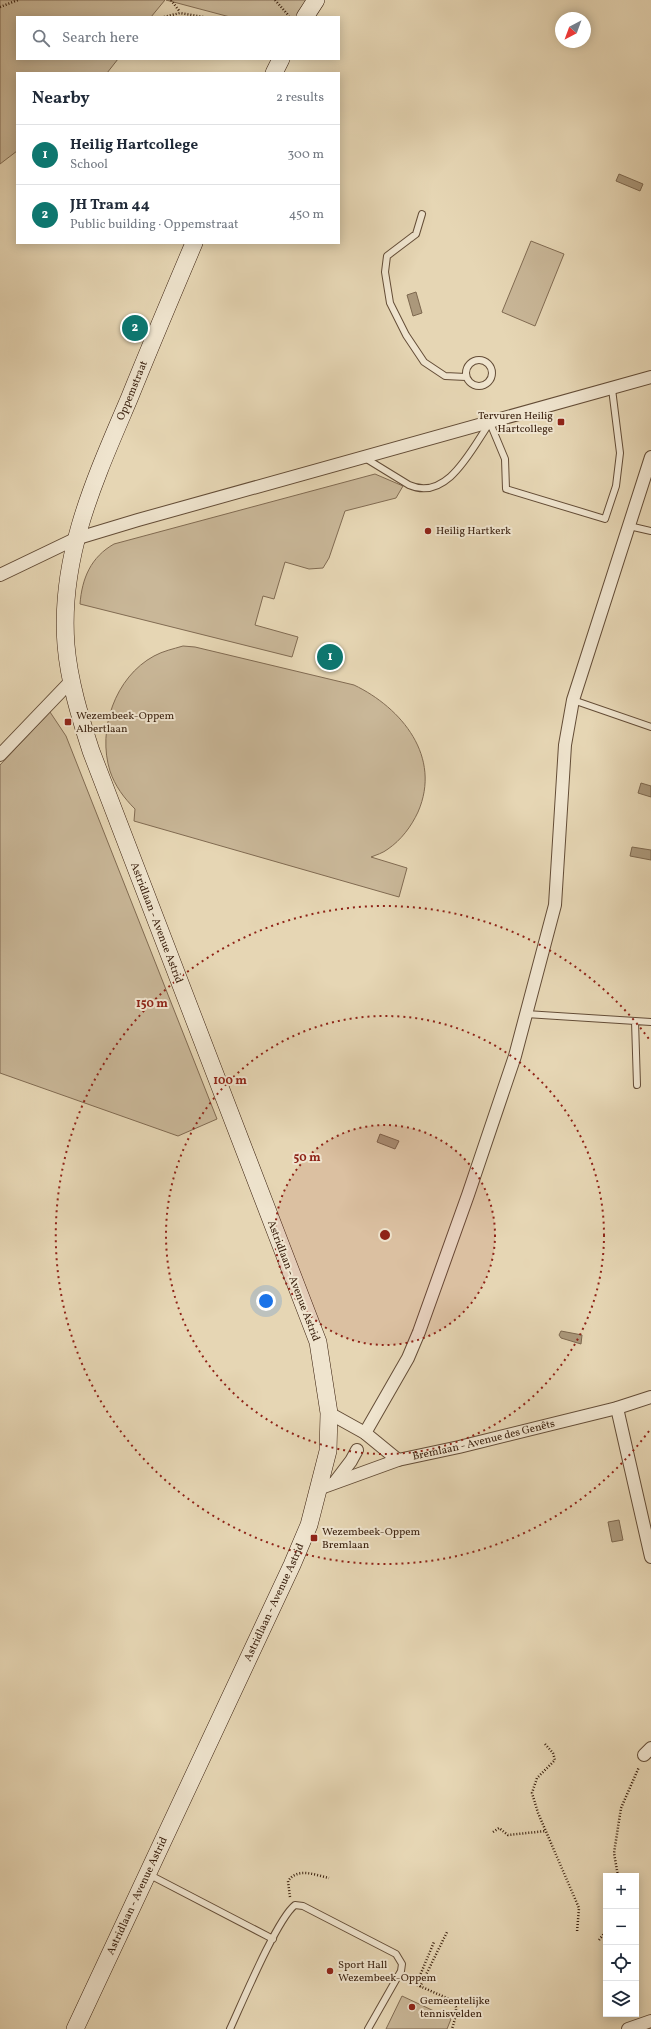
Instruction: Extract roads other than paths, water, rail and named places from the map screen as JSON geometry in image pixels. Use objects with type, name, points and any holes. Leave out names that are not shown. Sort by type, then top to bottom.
[{"type":"street","points":[[306,16],[316,0]]},
{"type":"street","points":[[274,72],[280,60]]},
{"type":"street","name":"Oppemstraat","points":[[75,539],[91,490],[194,244]]},
{"type":"street","points":[[0,575],[75,539],[363,456],[490,423],[651,377]]},
{"type":"street","points":[[365,1433],[408,1358],[419,1332],[476,1173],[515,1056],[555,905],[565,753],[573,700],[651,457]]},
{"type":"street","name":"Astridlaan - Avenue Astrid","points":[[75,539],[67,590],[66,645],[71,681],[80,717],[91,751],[318,1342],[329,1413],[328,1451],[309,1525],[282,1588],[75,2029]]},
{"type":"street","points":[[0,755],[71,681]]},
{"type":"street","name":"Bremlaan - Avenue des Genêts","points":[[318,1489],[398,1460],[459,1447],[617,1408],[651,1398]]},
{"type":"street","points":[[617,1408],[651,1557]]},
{"type":"street","points":[[329,1413],[365,1433],[398,1460]]},
{"type":"street","points":[[335,1482],[351,1461],[357,1450]]},
{"type":"street","points":[[628,2029],[651,2021]]},
{"type":"lane","points":[[422,214],[416,234],[387,256],[384,272],[390,303],[406,335],[424,362],[445,376],[466,377]]},
{"type":"lane","points":[[478,360],[488,363],[493,372],[489,382],[480,387],[471,384],[466,377],[469,364],[478,360]]},
{"type":"lane","points":[[490,423],[504,460],[506,489],[605,519],[616,486],[620,453],[612,388]]},
{"type":"lane","points":[[363,456],[408,485],[415,488],[432,488],[444,482],[456,471],[490,423]]},
{"type":"lane","points":[[629,526],[651,531]]},
{"type":"lane","points":[[573,700],[651,727]]},
{"type":"lane","points":[[526,1014],[651,1022]]},
{"type":"lane","points":[[634,1021],[637,1085]]},
{"type":"lane","points":[[147,1873],[273,1939]]},
{"type":"lane","points":[[230,2029],[273,1939],[289,1909],[295,1905],[302,1906],[396,1954],[402,1964],[402,1971],[368,2029]]},
{"type":"place","name":"JH Tram 44","points":[[135,328]]},
{"type":"place","name":"Tervuren Heilig Hartcollege","points":[[561,422]]},
{"type":"place","name":"Heilig Hartkerk","points":[[428,531]]},
{"type":"place","name":"Heilig Hartcollege","points":[[330,657]]},
{"type":"place","name":"Wezembeek-Oppem Albertlaan","points":[[68,722]]},
{"type":"place","name":"Wezembeek-Oppem Bremlaan","points":[[314,1538]]},
{"type":"place","name":"Sport Hall Wezembeek-Oppem","points":[[330,1971]]},
{"type":"place","name":"Gemeentelijke tennisvelden","points":[[412,2007]]}]
